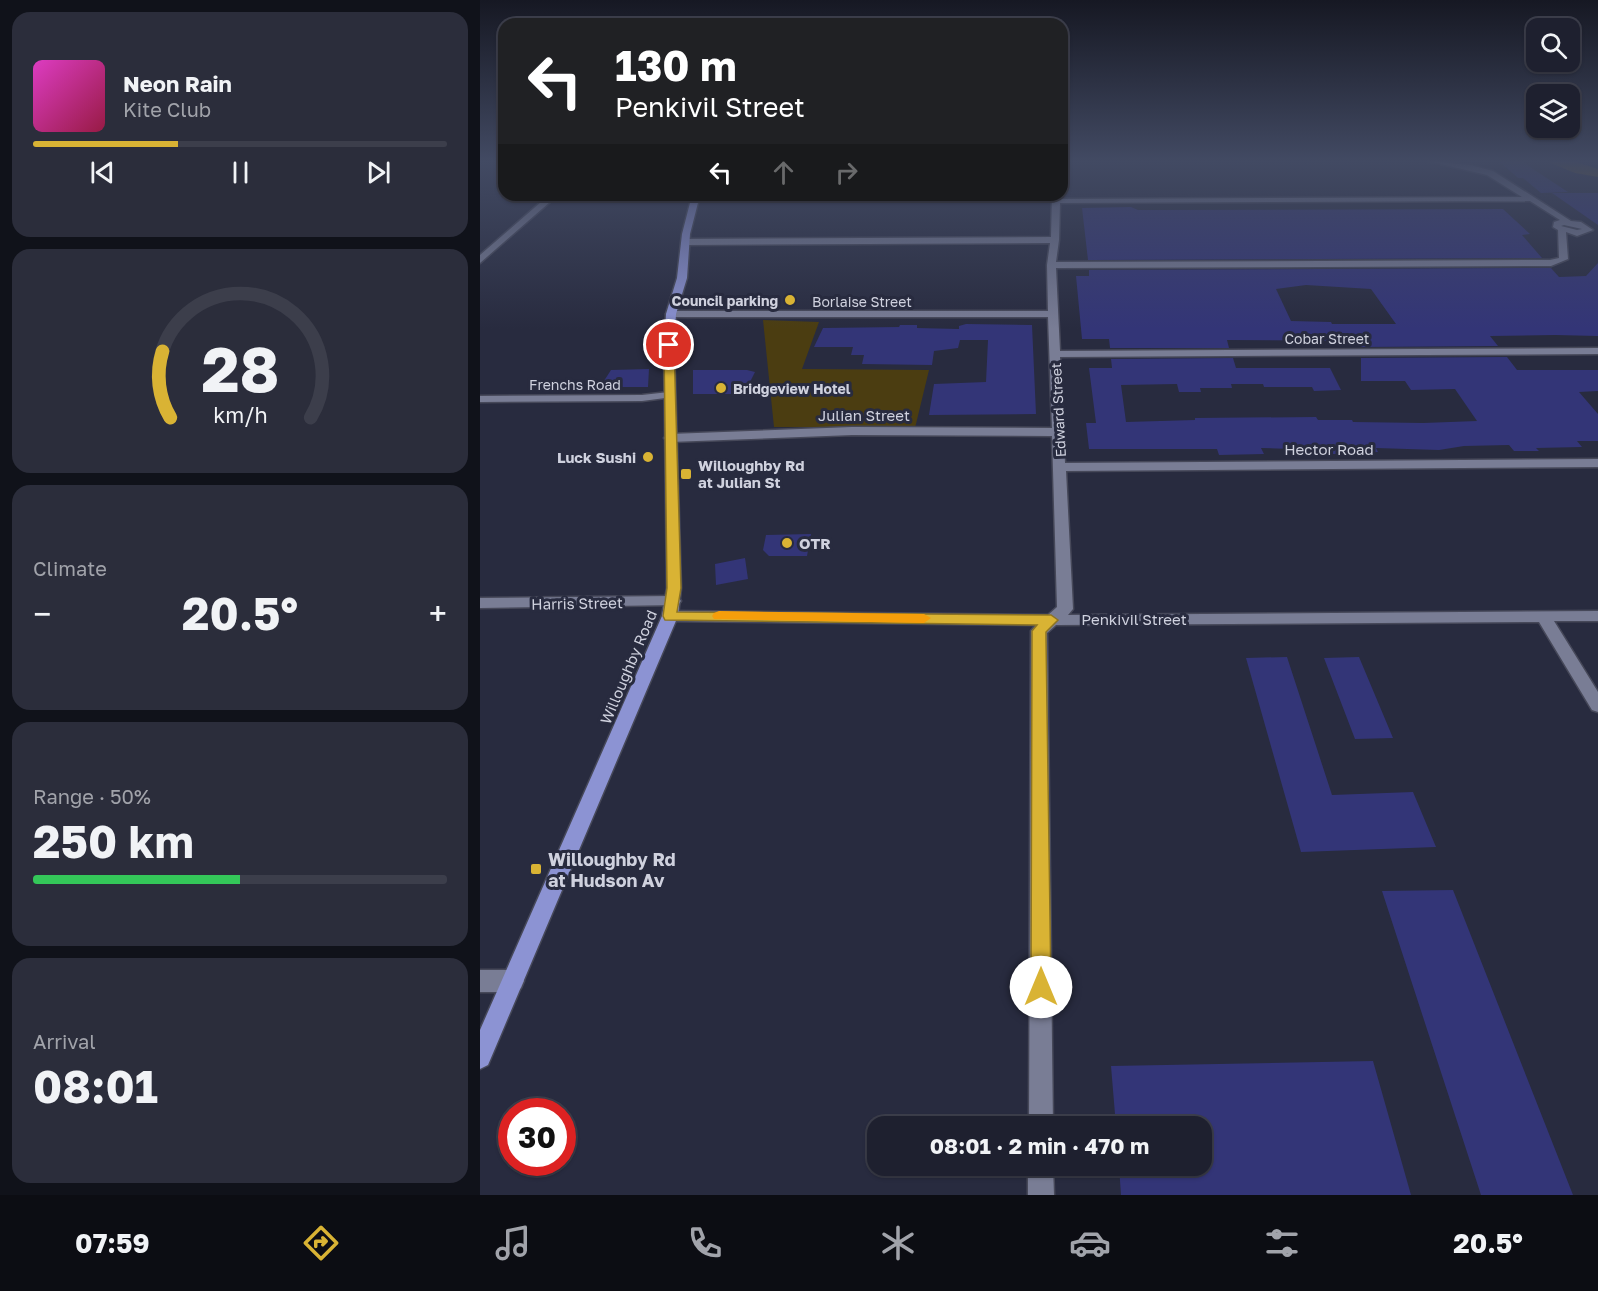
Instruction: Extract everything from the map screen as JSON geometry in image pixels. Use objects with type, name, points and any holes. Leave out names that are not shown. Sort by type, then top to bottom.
[{"type":"main road","name":"Willoughby Road","points":[[480,1056],[671,609],[669,395],[671,314],[682,278],[691,217]]},
{"type":"street","points":[[480,260],[529,217]]},
{"type":"street","name":"Edward Street","points":[[1051,620],[1065,609],[1051,265],[1056,217]]},
{"type":"street","points":[[1554,217],[1565,226],[1582,233],[1594,230]]},
{"type":"street","points":[[1051,265],[1551,263],[1564,259],[1565,226]]},
{"type":"street","points":[[686,242],[1055,240]]},
{"type":"street","name":"Borlaise Street","points":[[671,314],[1053,314]]},
{"type":"street","name":"Cobar Street","points":[[1055,354],[1598,351]]},
{"type":"street","name":"Frenchs Road","points":[[480,399],[642,398],[669,395]]},
{"type":"street","name":"Julian Street","points":[[670,438],[852,431],[1059,432]]},
{"type":"street","name":"Hector Road","points":[[1060,467],[1598,464]]},
{"type":"street","name":"Harris Street","points":[[480,603],[671,609]]},
{"type":"street","name":"Penkivil Street","points":[[671,609],[1051,620],[1598,616]]},
{"type":"street","points":[[1544,617],[1598,706]]},
{"type":"street","points":[[1041,1116],[1039,631],[1051,620]]},
{"type":"street","points":[[480,981],[513,981]]},
{"type":"street","points":[[1041,1176],[1041,1195]]},
{"type":"shaded area","points":[[763,320],[819,322],[802,369],[929,370],[915,428],[774,427]]},
{"type":"building","points":[[1083,217],[1511,217],[1530,234],[1522,235],[1542,258],[1088,260]]},
{"type":"building","points":[[1586,217],[1598,217],[1598,225]]},
{"type":"building","points":[[1598,263],[1598,336],[1490,336],[1498,346],[1361,347],[1361,341],[1227,340],[1229,348],[1110,348],[1109,339],[1082,339],[1076,276],[1089,276],[1089,270],[1551,268],[1559,277],[1586,276]],"holes":[[[1306,285],[1371,289],[1396,324],[1332,324],[1331,322],[1291,321],[1276,289]]]},
{"type":"building","points":[[966,324],[1032,325],[1036,414],[929,415],[934,384],[986,382],[988,340],[960,340],[958,348],[934,351],[932,365],[862,364],[864,355],[851,355],[853,347],[814,347],[823,328],[917,325],[917,328],[959,329],[959,326]]},
{"type":"building","points":[[1507,357],[1517,370],[1598,370],[1598,391],[1579,392],[1598,414],[1598,441],[1577,441],[1582,447],[1536,448],[1539,451],[1514,451],[1509,445],[1464,446],[1439,450],[1376,448],[1378,452],[1336,454],[1293,454],[1291,449],[1261,448],[1264,454],[1219,455],[1217,449],[1089,449],[1086,423],[1096,423],[1089,368],[1112,368],[1111,359],[1233,358],[1236,368],[1330,368],[1341,390],[1314,391],[1312,387],[1231,384],[1232,388],[1200,388],[1201,392],[1179,392],[1177,384],[1121,385],[1126,422],[1195,420],[1195,418],[1316,417],[1318,420],[1352,420],[1353,422],[1423,423],[1477,421],[1455,389],[1411,390],[1405,381],[1361,381],[1361,358]]},
{"type":"building","points":[[649,369],[648,387],[600,387],[611,370]]},
{"type":"building","name":"Bridgeview Hotel","points":[[693,370],[755,372],[744,394],[693,394]]},
{"type":"building","name":"OTR","points":[[811,534],[807,556],[769,556],[763,550],[766,535]]},
{"type":"building","points":[[745,558],[748,579],[716,585],[715,564]]},
{"type":"building","points":[[1287,657],[1332,795],[1413,792],[1436,847],[1301,852],[1246,658]]},
{"type":"building","points":[[1359,657],[1393,738],[1355,739],[1324,658]]},
{"type":"building","points":[[1453,890],[1573,1195],[1481,1195],[1382,891]]},
{"type":"building","points":[[1373,1061],[1411,1195],[1121,1195],[1120,1176],[1212,1176],[1212,1116],[1115,1116],[1111,1066]]},
{"type":"slow traffic","points":[[719,616],[924,618]]},
{"type":"place","name":"Council parking","points":[[790,300]]},
{"type":"place","name":"Bridgeview Hotel","points":[[721,388]]},
{"type":"place","name":"Luck Sushi","points":[[648,457]]},
{"type":"place","name":"Willoughby Rd at Julian St","points":[[686,474]]},
{"type":"place","name":"OTR","points":[[787,543]]},
{"type":"place","name":"Willoughby Rd at Hudson Av","points":[[536,869]]},
{"type":"route","points":[[669,345],[668,385],[674,588],[670,616],[1051,620],[1039,631],[1041,987]]}]
